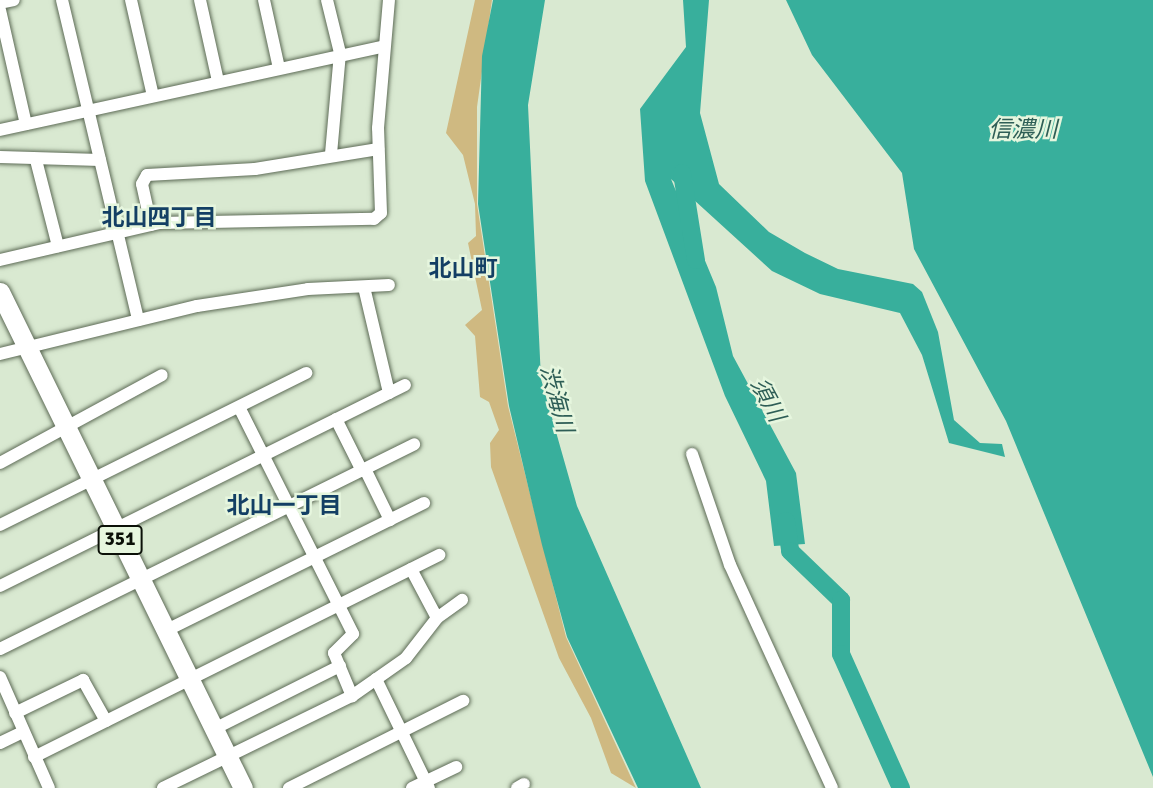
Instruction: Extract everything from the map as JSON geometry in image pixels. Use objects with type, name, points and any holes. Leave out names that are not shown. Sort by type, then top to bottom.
[{"type":"highway","name":"351","points":[[0,292],[243,788]]},
{"type":"street","points":[[0,3],[14,0]]},
{"type":"street","points":[[62,0],[138,320]]},
{"type":"street","points":[[131,0],[153,96]]},
{"type":"street","points":[[200,0],[218,81]]},
{"type":"street","points":[[264,0],[279,68]]},
{"type":"street","points":[[327,0],[340,54],[331,153]]},
{"type":"street","points":[[0,260],[151,225],[374,219],[381,213],[378,149],[389,0]]},
{"type":"street","points":[[0,10],[26,124]]},
{"type":"street","points":[[0,130],[384,46]]},
{"type":"street","points":[[151,225],[142,184],[147,175],[255,169],[331,153],[378,149]]},
{"type":"street","points":[[0,157],[100,160]]},
{"type":"street","points":[[36,160],[58,246]]},
{"type":"street","points":[[0,354],[138,320],[308,289],[389,285]]},
{"type":"street","points":[[364,287],[388,393]]},
{"type":"street","points":[[0,525],[306,373]]},
{"type":"street","points":[[0,463],[162,375]]},
{"type":"street","points":[[0,586],[405,385]]},
{"type":"street","points":[[239,407],[353,634],[334,653],[352,696]]},
{"type":"street","points":[[336,419],[390,520]]},
{"type":"street","points":[[0,649],[414,444]]},
{"type":"street","points":[[692,454],[730,565],[832,788]]},
{"type":"street","points":[[165,631],[424,503]]},
{"type":"street","points":[[34,757],[439,555]]},
{"type":"street","points":[[411,569],[437,618]]},
{"type":"street","points":[[163,788],[352,696],[411,653],[437,618],[462,600]]},
{"type":"street","points":[[214,729],[340,666]]},
{"type":"street","points":[[0,677],[34,757],[43,786]]},
{"type":"street","points":[[15,713],[83,680],[106,721]]},
{"type":"street","points":[[376,680],[427,785]]},
{"type":"street","points":[[289,788],[463,701]]},
{"type":"street","points":[[0,743],[23,732]]},
{"type":"street","points":[[412,788],[427,785],[456,766]]},
{"type":"shaded area","points":[[475,0],[492,0],[477,107],[477,204],[508,406],[566,637],[636,788],[611,773],[591,718],[559,658],[491,467],[490,443],[499,430],[489,402],[480,397],[475,336],[465,325],[482,310],[468,243],[476,236],[475,204],[463,155],[446,133]]},
{"type":"water","points":[[493,0],[545,0],[528,105],[541,379],[577,506],[701,788],[638,788],[567,637],[542,545],[509,406],[478,204],[482,56]]},
{"type":"water","points":[[683,0],[709,0],[700,113],[719,184],[769,232],[805,253],[838,269],[913,284],[922,292],[938,332],[954,420],[980,443],[1002,444],[1005,457],[949,443],[922,355],[900,313],[820,294],[772,271],[671,179],[716,287],[733,356],[796,473],[805,544],[774,546],[766,481],[725,396],[645,181],[640,109],[686,47]]},
{"type":"water","name":"信濃川","points":[[786,0],[1153,0],[1153,777],[1006,421],[914,249],[902,173],[812,55]]},
{"type":"waterway","name":"須川","points":[[682,173],[696,260]]},
{"type":"waterway","name":"須川","points":[[786,521],[790,551],[841,600],[841,654],[901,788]]},
{"type":"district","name":"北山四丁目","points":[[159,218]]},
{"type":"district","name":"北山町","points":[[463,269]]},
{"type":"district","name":"北山一丁目","points":[[284,506]]},
{"type":"water label","name":"渋海川","points":[[556,399]]}]
